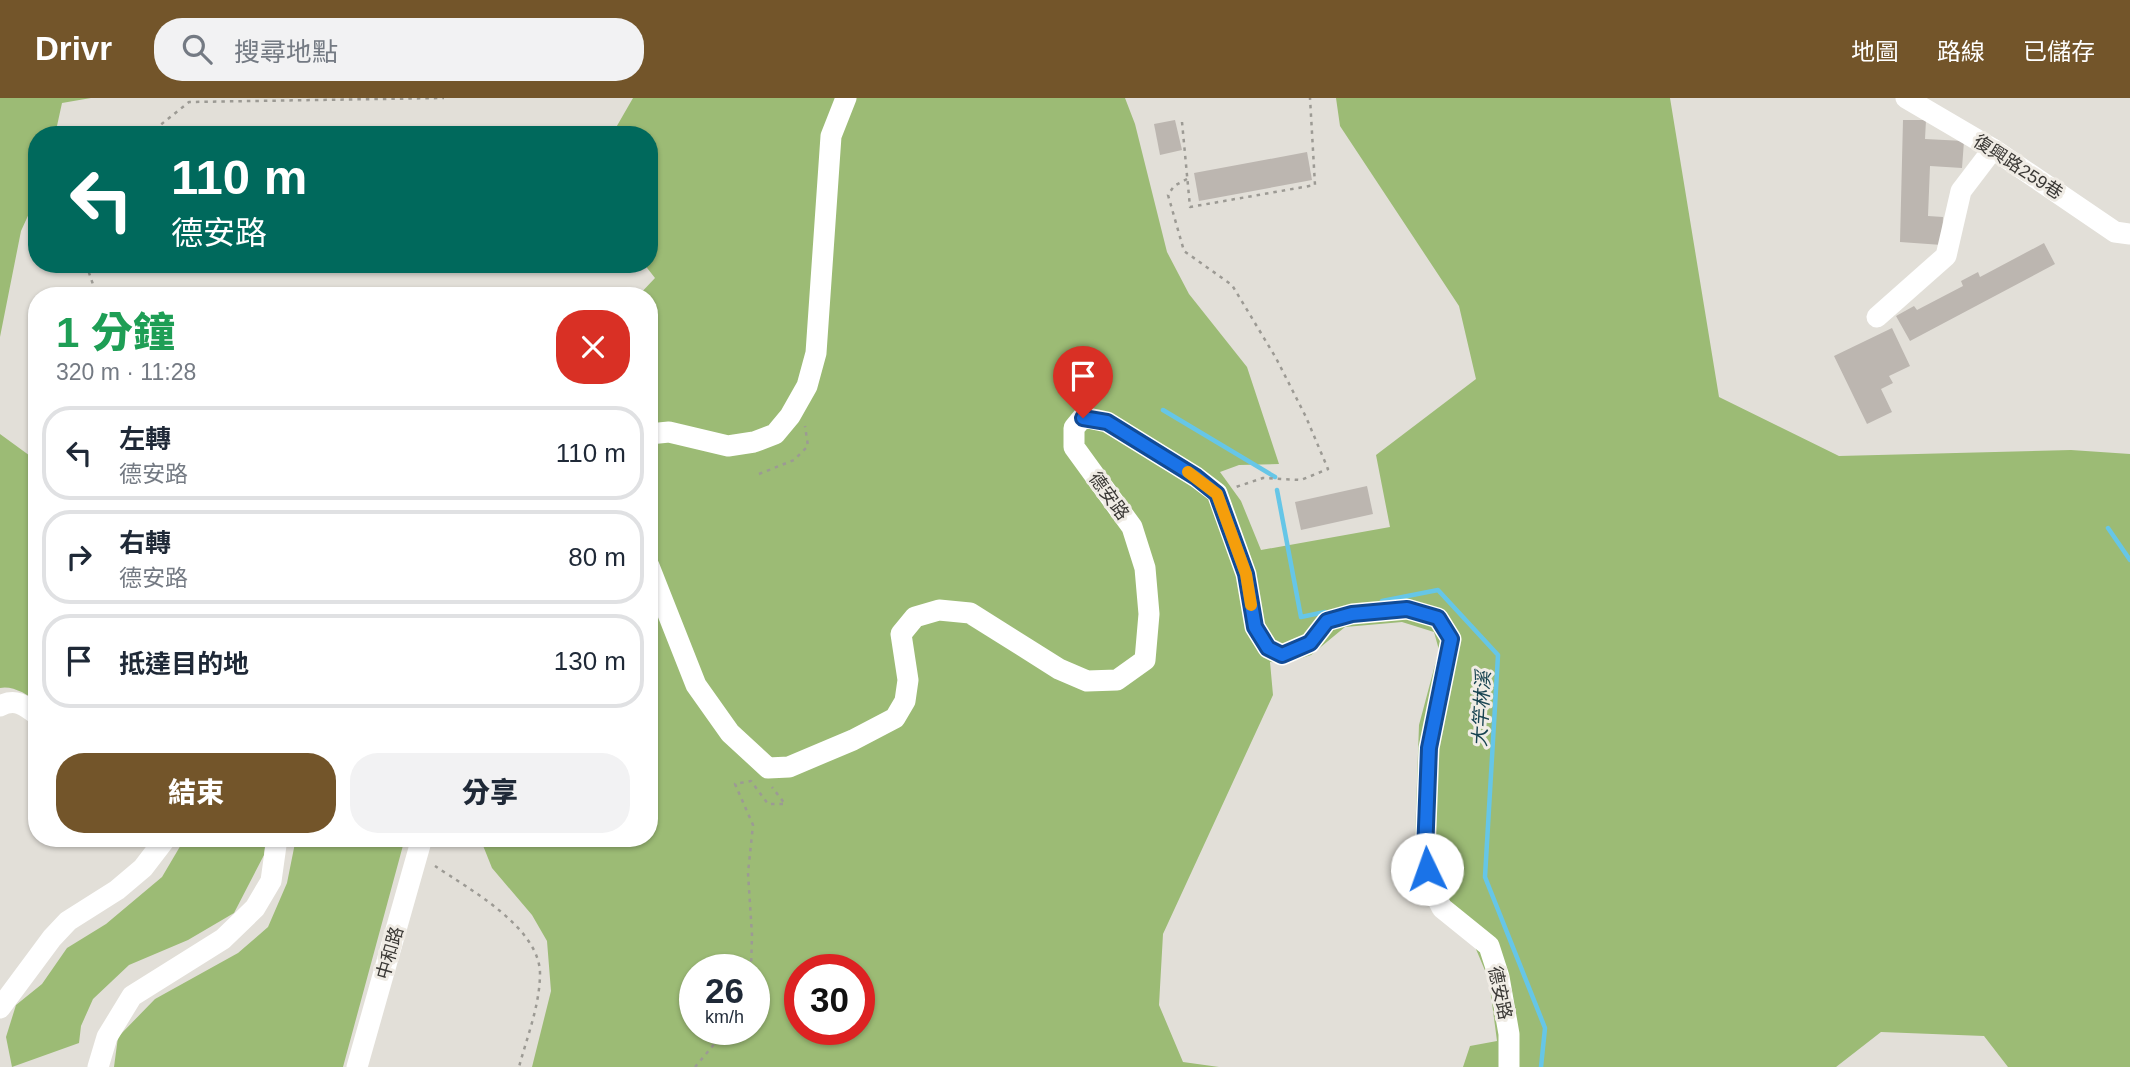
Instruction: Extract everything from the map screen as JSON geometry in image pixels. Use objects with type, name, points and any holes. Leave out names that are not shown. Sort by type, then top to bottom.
[{"type":"street","points":[[658,433],[669,432],[728,446],[754,442],[775,434],[790,416],[807,386],[816,353],[831,136],[846,98]]},
{"type":"street","name":"復興路259巷","points":[[1906,98],[1993,149],[2115,232],[2130,234]]},
{"type":"street","points":[[1877,317],[1946,256],[1961,191],[1993,149]]},
{"type":"street","name":"德安路","points":[[768,768],[789,767],[853,740],[895,718],[905,701],[908,680],[901,634],[915,617],[939,610],[970,613],[1059,669],[1087,681],[1117,680],[1145,660],[1149,614],[1144,568],[1132,527],[1074,447],[1074,428],[1083,418],[1107,422],[1196,477],[1217,494],[1246,574],[1255,627],[1268,648],[1282,655],[1310,643],[1327,621],[1352,614],[1407,609],[1438,618],[1451,639],[1429,748],[1425,853],[1430,885],[1442,908],[1489,946],[1499,977],[1509,1034],[1509,1067]]},
{"type":"street","points":[[658,589],[696,685],[730,733],[768,768]]},
{"type":"street","points":[[0,706],[9,702],[21,704],[28,709]]},
{"type":"street","points":[[0,1008],[52,938],[68,921],[117,890],[143,868],[159,847]]},
{"type":"street","points":[[98,1067],[107,1037],[132,996],[223,939],[255,908],[271,881],[276,847]]},
{"type":"street","name":"中和路","points":[[358,1067],[420,847]]},
{"type":"path","points":[[159,126],[189,102],[444,98]]},
{"type":"path","points":[[1182,122],[1191,207],[1315,185],[1310,98]]},
{"type":"path","points":[[1187,179],[1174,186],[1168,195],[1184,251],[1232,285],[1282,370],[1328,469],[1301,480],[1263,478],[1217,494]]},
{"type":"path","points":[[759,474],[794,460],[808,446],[806,427],[790,416]]},
{"type":"path","points":[[751,954],[748,873],[753,824],[735,784],[751,781],[768,804],[785,804],[772,786],[768,768]]},
{"type":"path","points":[[421,847],[507,916],[528,939],[540,971],[536,1008],[519,1067]]},
{"type":"path","points":[[695,1067],[714,1045]]},
{"type":"green space","points":[[0,98],[91,98],[62,103],[57,126],[28,126],[28,216],[21,231],[0,337]]},
{"type":"green space","points":[[633,98],[1125,98],[1135,124],[1167,252],[1189,294],[1247,367],[1279,464],[1239,465],[1220,472],[1241,501],[1261,550],[1390,527],[1376,455],[1476,379],[1459,306],[1340,126],[1336,98],[1670,98],[1719,397],[1839,456],[2071,450],[2130,454],[2130,1067],[2008,1067],[1984,1036],[1881,1032],[1836,1067],[1463,1067],[1470,1046],[1497,1041],[1489,980],[1473,942],[1434,914],[1418,884],[1415,839],[1419,725],[1439,650],[1434,632],[1402,622],[1345,627],[1311,655],[1287,663],[1270,662],[1273,695],[1163,934],[1159,1005],[1183,1062],[1219,1067],[532,1067],[551,991],[547,941],[532,915],[492,868],[484,847],[658,847],[658,287],[646,287],[655,278],[651,273],[658,273],[658,126],[617,126]]},
{"type":"green space","points":[[0,434],[28,454],[28,695],[9,688],[0,688]]},
{"type":"green space","points":[[180,847],[265,847],[264,855],[234,913],[188,940],[129,965],[93,999],[81,1026],[79,1043],[12,1067],[6,1037],[16,1005],[42,984],[67,948],[106,924],[162,877]]},
{"type":"green space","points":[[294,847],[403,847],[343,1067],[114,1067],[118,1037],[155,999],[238,953],[268,927],[287,883]]},
{"type":"building","points":[[1175,120],[1182,150],[1160,155],[1154,124]]},
{"type":"building","points":[[1903,120],[1926,120],[1925,139],[1964,141],[1962,168],[1930,166],[1928,216],[1943,217],[1942,245],[1900,242]]},
{"type":"building","points":[[1307,152],[1312,180],[1199,201],[1194,173]]},
{"type":"building","points":[[2044,243],[2055,264],[1910,341],[1896,316],[1914,306],[1917,310],[1963,286],[1961,281],[1978,272],[1980,277]]},
{"type":"building","points":[[1892,328],[1910,366],[1889,376],[1893,383],[1881,389],[1892,412],[1867,424],[1834,356]]},
{"type":"building","points":[[1367,486],[1373,514],[1301,530],[1295,502]]},
{"type":"waterway","name":"大竿林溪","points":[[1163,410],[1275,477]]},
{"type":"waterway","name":"大竿林溪","points":[[1277,490],[1301,617],[1325,612]]},
{"type":"waterway","points":[[2108,528],[2130,560]]},
{"type":"waterway","name":"大竿林溪","points":[[1382,601],[1438,590],[1498,655],[1485,877],[1545,1028],[1541,1067]]},
{"type":"slow traffic","points":[[1188,472],[1217,494],[1246,574],[1251,605]]},
{"type":"route","points":[[1083,418],[1107,422],[1196,477],[1217,494],[1246,574],[1255,627],[1268,648],[1282,655],[1310,643],[1327,621],[1352,614],[1407,609],[1438,618],[1451,639],[1429,748],[1425,853],[1427,869]]}]
